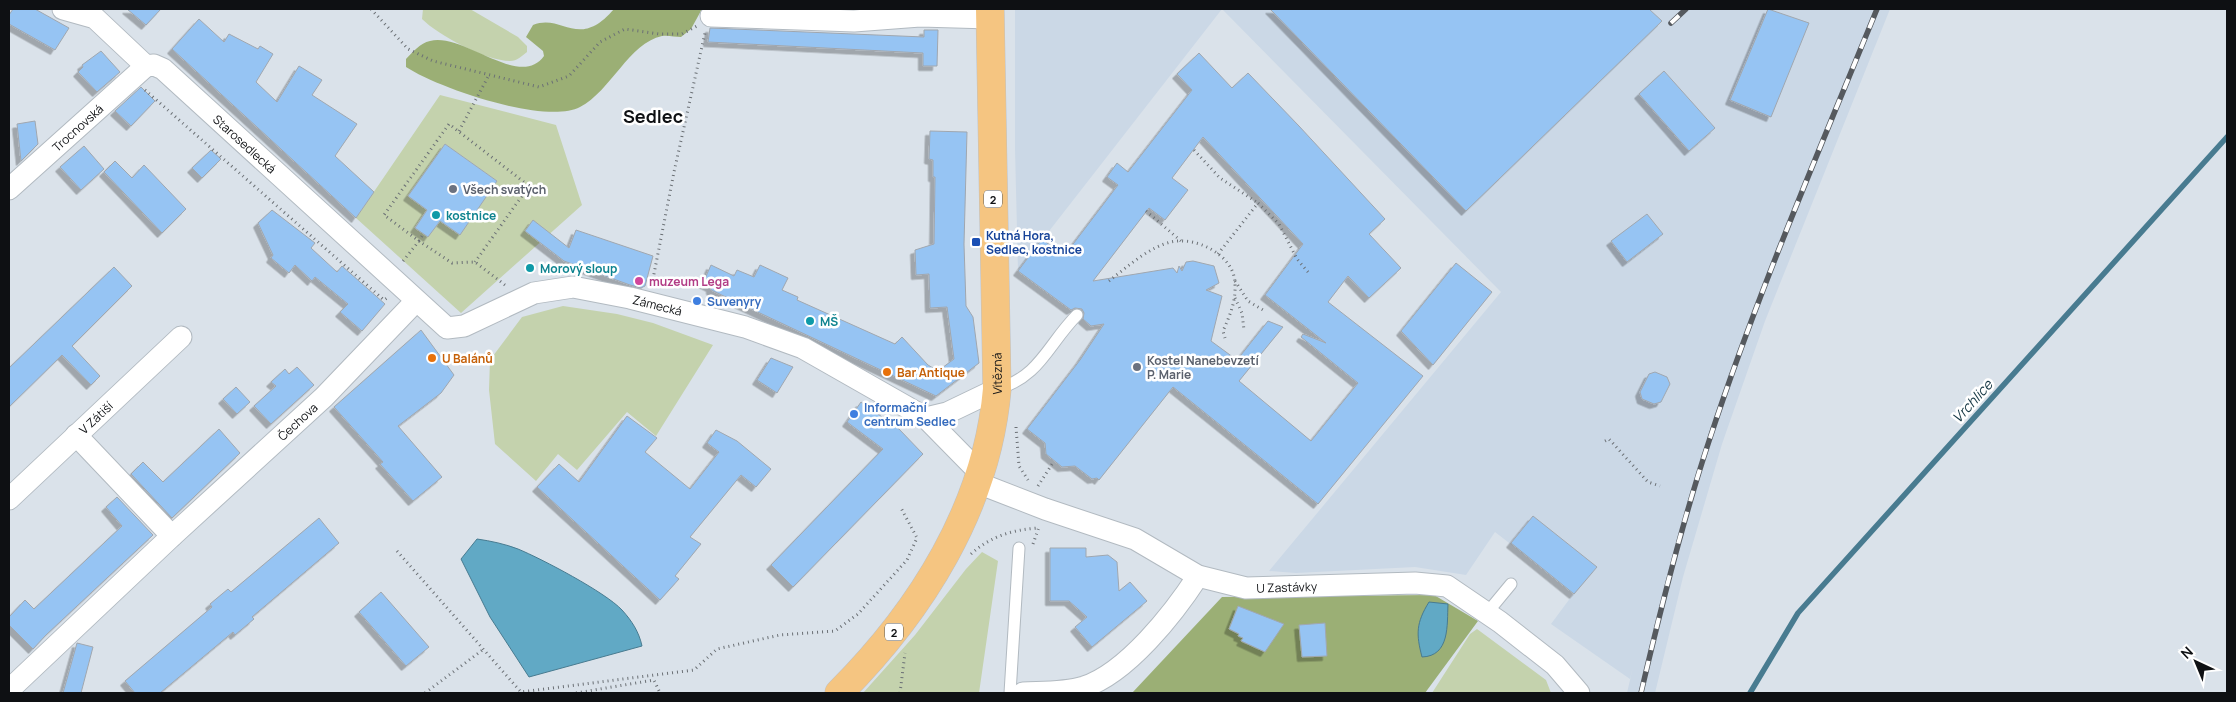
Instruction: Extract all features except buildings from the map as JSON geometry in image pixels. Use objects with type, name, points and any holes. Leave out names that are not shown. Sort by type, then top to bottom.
[{"type":"main road","name":"Vítězná","points":[[839,693],[892,634],[919,597],[952,542],[980,479],[992,431],[997,389],[990,13]]},
{"type":"street","name":"Starosedlecká","points":[[63,9],[96,14],[139,72],[154,65],[163,68],[390,286],[416,301]]},
{"type":"street","points":[[710,18],[854,21],[990,13]]},
{"type":"street","name":"Trocnovská","points":[[9,189],[139,72]]},
{"type":"street","name":"Zámecká","points":[[416,301],[447,328],[464,326],[534,293],[573,287],[630,298],[745,327],[803,348],[926,418],[980,479]]},
{"type":"street","name":"Čechova","points":[[11,684],[324,397],[416,301]]},
{"type":"street","name":"V Zátiší","points":[[9,499],[181,337]]},
{"type":"street","points":[[926,418],[947,413],[997,389]]},
{"type":"street","points":[[76,435],[172,536]]},
{"type":"street","name":"U Zastávky","points":[[980,479],[1045,510],[1135,539],[1198,576],[1246,588],[1415,583],[1447,586],[1487,613],[1554,665],[1578,693]]},
{"type":"street","points":[[1023,693],[1066,692],[1085,686],[1116,671],[1182,602],[1198,576]]},
{"type":"lane","points":[[997,389],[1015,384],[1029,374],[1077,315]]},
{"type":"lane","points":[[1010,693],[1019,548]]},
{"type":"lane","points":[[1487,613],[1510,584]]},
{"type":"path","points":[[370,9],[408,49],[433,61],[539,87],[569,76],[600,42],[625,29],[658,34],[682,34],[710,18]]},
{"type":"path","points":[[650,292],[674,172],[710,18]]},
{"type":"path","points":[[139,72],[384,300],[390,286],[422,236]]},
{"type":"path","points":[[458,132],[489,75]]},
{"type":"path","points":[[475,262],[529,186],[449,124],[384,215],[452,263],[475,262],[498,281],[514,289],[519,299]]},
{"type":"path","points":[[1194,150],[1220,178],[1258,203],[1279,224],[1297,259],[1308,272]]},
{"type":"path","points":[[1218,254],[1258,203]]},
{"type":"path","points":[[1146,211],[1181,242]]},
{"type":"path","points":[[1109,281],[1160,246],[1181,242],[1205,246],[1218,254],[1230,268],[1235,281],[1248,301],[1263,310]]},
{"type":"path","points":[[1225,338],[1223,331],[1232,314],[1235,298],[1235,281]]},
{"type":"path","points":[[1235,298],[1242,313],[1244,330]]},
{"type":"path","points":[[1605,442],[1609,438],[1648,482],[1660,486]]},
{"type":"path","points":[[1037,486],[1054,461]]},
{"type":"path","points":[[396,551],[521,692],[694,670],[717,649],[780,635],[835,631],[858,614],[907,560],[916,538],[901,508]]},
{"type":"path","points":[[900,693],[906,646]]},
{"type":"path","points":[[425,693],[484,649]]},
{"type":"path","points":[[576,693],[654,680],[660,693]]},
{"type":"shaded area","points":[[1015,9],[1222,9],[1018,271],[1015,149]]},
{"type":"shaded area","points":[[1222,9],[1890,9],[1765,321],[1722,444],[1683,577],[1655,693],[1627,693],[1633,667],[1630,679],[1551,624],[1574,593],[1495,532],[1466,575],[1415,567],[1296,573],[1269,571],[1501,292]]},
{"type":"green space","points":[[423,9],[470,9],[518,37],[527,46],[527,52],[513,61],[488,57],[463,46],[429,25],[422,19]]},
{"type":"green space","points":[[614,9],[702,9],[691,29],[681,37],[662,36],[650,40],[630,57],[591,100],[580,107],[564,111],[518,108],[492,102],[442,85],[406,67],[406,59],[420,46],[426,42],[443,40],[458,44],[506,64],[521,67],[534,65],[544,56],[543,51],[526,37],[533,25],[553,23],[571,28],[590,28]]},
{"type":"green space","points":[[440,95],[556,125],[582,205],[461,313],[356,218]],"holes":[[[445,144],[497,181],[460,234],[440,221],[428,237],[415,227],[427,210],[408,196]]]},
{"type":"green space","points":[[563,306],[617,314],[653,323],[713,345],[656,436],[627,412],[577,470],[558,454],[536,481],[495,444],[489,390],[490,360],[522,317]]},
{"type":"green space","points":[[982,552],[998,561],[979,693],[863,693],[915,635],[966,569]]},
{"type":"green space","points":[[1434,595],[1478,621],[1425,693],[1132,693],[1222,597]]},
{"type":"green space","points":[[1477,629],[1546,680],[1551,693],[1432,693],[1470,634]]},
{"type":"water","points":[[477,539],[518,549],[557,568],[602,594],[629,618],[637,631],[642,646],[529,677],[490,617],[461,559]]},
{"type":"water","points":[[1429,602],[1448,604],[1447,630],[1438,651],[1422,657],[1418,629]]},
{"type":"waterway","name":"Vrchlice","points":[[1750,693],[1798,613],[2227,137]]},
{"type":"railway","points":[[1671,23],[1686,9]]},
{"type":"railway","points":[[1641,693],[1681,533],[1729,383],[1790,222],[1877,9]]},
{"type":"place","name":"Všech svatých","points":[[453,189]]},
{"type":"place","name":"kostnice","points":[[436,215]]},
{"type":"place","name":"Kutná Hora, Sedlec, kostnice","points":[[976,242]]},
{"type":"place","name":"Morový sloup","points":[[530,268]]},
{"type":"place","name":"muzeum Lega","points":[[639,281]]},
{"type":"place","name":"Suvenyry","points":[[697,301]]},
{"type":"place","name":"MŠ","points":[[810,321]]},
{"type":"place","name":"U Balánů","points":[[432,358]]},
{"type":"place","name":"Kostel Nanebevzetí P. Marie","points":[[1137,367]]},
{"type":"place","name":"Bar Antique","points":[[887,372]]},
{"type":"place","name":"Informační centrum Sedlec","points":[[854,414]]},
{"type":"district","name":"Sedlec","points":[[653,116]]}]
